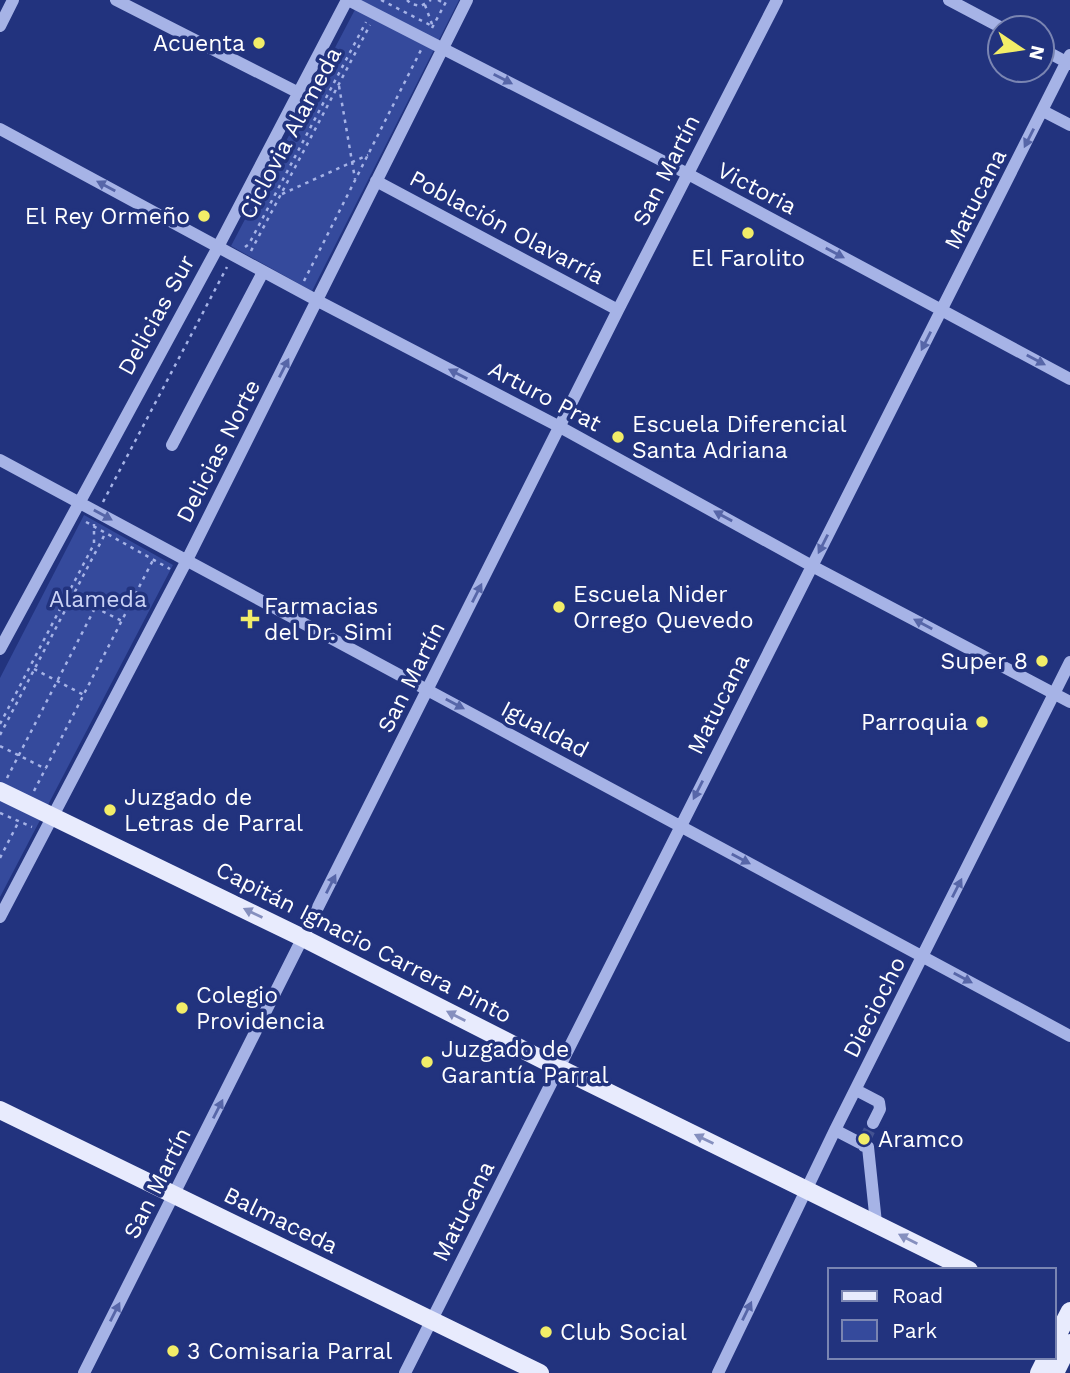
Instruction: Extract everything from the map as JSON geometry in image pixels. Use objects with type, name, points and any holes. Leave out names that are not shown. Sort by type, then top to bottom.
[{"type":"main road","name":"Capitán Ignacio Carrera Pinto","points":[[3,786],[53,816],[965,1268]]},
{"type":"main road","name":"Balmaceda","points":[[0,1110],[540,1373]]},
{"type":"main road","points":[[1056,1337],[1065,1316]]},
{"type":"main road","points":[[1055,1373],[1070,1343]]},
{"type":"street","points":[[0,26],[13,0]]},
{"type":"street","points":[[116,0],[299,93]]},
{"type":"street","name":"Delicias Sur","points":[[0,649],[79,502],[226,252],[299,93],[347,0]]},
{"type":"street","name":"Victoria","points":[[347,0],[688,174],[1070,379]]},
{"type":"street","name":"Delicias Norte","points":[[0,917],[187,560],[467,0]]},
{"type":"street","name":"San Martín","points":[[84,1373],[618,310],[777,0]]},
{"type":"street","points":[[949,0],[986,20]]},
{"type":"street","name":"Matucana","points":[[405,1373],[1069,60]]},
{"type":"street","points":[[1043,111],[1070,125]]},
{"type":"street","name":"Arturo Prat","points":[[0,129],[1070,702]]},
{"type":"street","name":"Población Olavarría","points":[[376,181],[618,310]]},
{"type":"street","points":[[172,445],[263,272]]},
{"type":"street","name":"Igualdad","points":[[0,460],[1070,1035]]},
{"type":"street","name":"Dieciocho","points":[[718,1373],[835,1130],[1070,662]]},
{"type":"street","points":[[856,1090],[879,1102],[880,1109],[873,1124]]},
{"type":"street","points":[[835,1130],[860,1143],[864,1141],[864,1146],[868,1147],[876,1223]]},
{"type":"street","points":[[725,1358],[729,1373]]},
{"type":"path","points":[[245,247],[252,251],[373,13],[383,0],[449,35]]},
{"type":"path","points":[[407,0],[411,4],[425,5],[431,0]]},
{"type":"path","points":[[304,281],[446,2],[438,0]]},
{"type":"path","points":[[407,13],[411,4]]},
{"type":"path","points":[[425,5],[433,27]]},
{"type":"path","name":"Ciclovia Alameda","points":[[0,724],[94,544],[95,511],[226,252],[249,244],[373,13]]},
{"type":"path","points":[[339,84],[355,179]]},
{"type":"path","points":[[282,194],[368,155]]},
{"type":"path","points":[[151,400],[226,252]]},
{"type":"path","points":[[95,511],[85,523],[179,574]]},
{"type":"path","points":[[0,735],[105,534]]},
{"type":"path","points":[[33,793],[153,560]]},
{"type":"path","points":[[72,596],[122,621]]},
{"type":"path","points":[[3,786],[95,608]]},
{"type":"path","points":[[34,669],[84,695]]},
{"type":"path","points":[[0,746],[46,769]]},
{"type":"path","points":[[0,813],[44,833]]},
{"type":"path","points":[[0,858],[2,848],[19,821]]},
{"type":"green space","points":[[360,0],[459,0],[312,291],[231,246]]},
{"type":"green space","name":"Alameda","points":[[84,515],[173,565],[0,897],[0,678]]},
{"type":"tunnel","points":[[864,1141],[873,1123]]},
{"type":"place","name":"Acuenta","points":[[259,43]]},
{"type":"place","name":"El Rey Ormeño","points":[[204,216]]},
{"type":"place","name":"El Farolito","points":[[748,233]]},
{"type":"place","name":"Escuela Diferencial Santa Adriana","points":[[618,437]]},
{"type":"place","name":"Escuela Nider Orrego Quevedo","points":[[559,607]]},
{"type":"place","name":"Farmacias del Dr. Simi","points":[[250,619]]},
{"type":"place","name":"Super 8","points":[[1042,661]]},
{"type":"place","name":"Parroquia","points":[[982,722]]},
{"type":"place","name":"Juzgado de Letras de Parral","points":[[110,810]]},
{"type":"place","name":"Colegio Providencia","points":[[182,1008]]},
{"type":"place","name":"Juzgado de Garantía Parral","points":[[427,1062]]},
{"type":"place","name":"Aramco","points":[[864,1139]]},
{"type":"place","name":"Club Social","points":[[546,1332]]},
{"type":"place","name":"3 Comisaria Parral","points":[[173,1351]]}]
